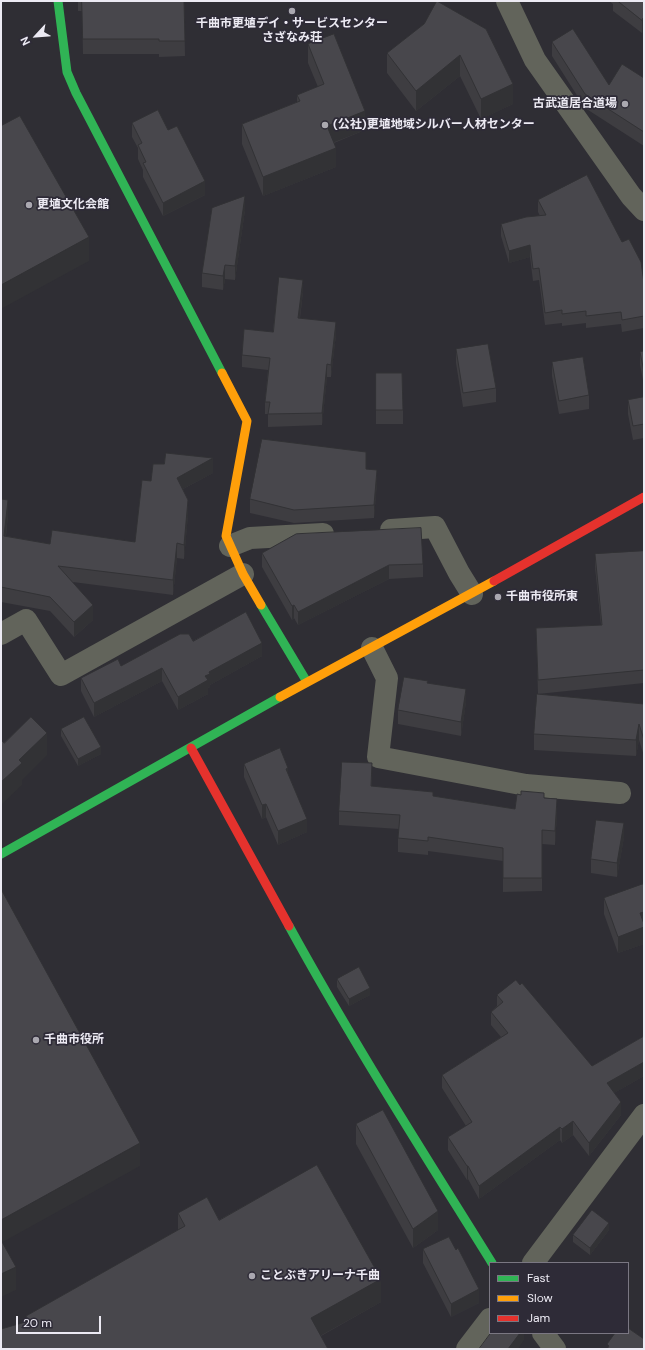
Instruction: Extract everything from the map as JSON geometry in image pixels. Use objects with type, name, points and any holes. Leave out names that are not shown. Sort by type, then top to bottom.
[{"type":"street","points":[[58,1],[67,72],[76,93],[247,422],[226,536],[243,574],[307,682]]},
{"type":"street","points":[[507,1],[535,60],[631,196],[644,210]]},
{"type":"street","points":[[1,854],[307,682],[472,594],[644,497]]},
{"type":"street","points":[[373,531],[435,527],[459,573],[472,594]]},
{"type":"street","points":[[230,546],[250,538],[343,533]]},
{"type":"street","points":[[1,634],[26,620],[61,675],[243,574]]},
{"type":"street","points":[[372,648],[387,678],[378,757],[526,785],[620,793]]},
{"type":"street","points":[[191,748],[318,979],[407,1127],[491,1262]]},
{"type":"street","points":[[533,1262],[644,1115]]},
{"type":"street","points":[[467,1349],[489,1320]]},
{"type":"street","points":[[544,1334],[555,1349]]},
{"type":"building","points":[[82,1],[184,1],[185,41],[159,41],[159,39],[83,39]]},
{"type":"building","points":[[437,1],[486,29],[513,84],[481,99],[460,55],[416,91],[387,53],[424,24]]},
{"type":"building","points":[[618,1],[644,1],[644,18],[642,20]]},
{"type":"building","points":[[573,29],[609,85],[622,64],[644,78],[644,132],[585,94],[552,42]]},
{"type":"building","name":"(公社)更埴地域シルバー人材センター","points":[[334,34],[365,111],[327,126],[336,148],[263,177],[242,124],[300,101],[297,95],[324,84],[308,44]]},
{"type":"building","points":[[158,110],[168,130],[177,126],[205,181],[163,203],[143,163],[146,162],[138,145],[142,143],[132,123]]},
{"type":"building","name":"更埴文化会館","points":[[20,116],[89,237],[1,285],[1,126]]},
{"type":"building","points":[[587,175],[622,242],[629,239],[641,262],[644,283],[644,316],[622,320],[621,312],[586,316],[586,311],[562,314],[562,310],[545,313],[539,268],[533,269],[530,245],[509,251],[501,224],[526,217],[546,215],[538,200]]},
{"type":"building","points":[[245,196],[235,266],[225,265],[223,276],[202,273],[212,208]]},
{"type":"building","points":[[279,277],[303,280],[298,318],[336,322],[331,365],[327,364],[322,413],[268,414],[270,402],[265,402],[270,358],[242,355],[244,329],[273,332]]},
{"type":"building","points":[[488,344],[496,388],[463,393],[456,349]]},
{"type":"building","points":[[644,351],[644,372],[640,352]]},
{"type":"building","points":[[583,357],[589,395],[559,401],[552,362]]},
{"type":"building","points":[[376,373],[402,373],[403,410],[376,410]]},
{"type":"building","points":[[644,397],[644,424],[633,426],[628,400]]},
{"type":"building","points":[[262,439],[366,452],[366,469],[377,470],[374,505],[294,510],[250,499]]},
{"type":"building","points":[[166,453],[213,458],[177,478],[188,500],[184,545],[177,543],[173,580],[58,566],[93,605],[74,622],[50,597],[1,587],[1,499],[8,500],[4,536],[50,544],[52,530],[135,542],[142,480],[151,481],[153,464],[164,464]]},
{"type":"building","points":[[421,528],[423,564],[389,565],[298,612],[294,605],[292,606],[262,553],[296,534]]},
{"type":"building","points":[[644,551],[644,670],[538,680],[536,628],[602,625],[595,554]]},
{"type":"building","points":[[246,612],[262,643],[209,672],[210,674],[205,676],[208,680],[178,697],[162,668],[94,703],[81,678],[118,659],[121,666],[180,634],[189,634],[193,641]]},
{"type":"building","points":[[404,677],[428,681],[427,683],[466,689],[461,722],[398,710]]},
{"type":"building","points":[[537,694],[644,704],[644,740],[639,724],[636,740],[534,734]]},
{"type":"building","points":[[31,717],[47,733],[19,760],[22,763],[1,782],[1,740],[4,743]]},
{"type":"building","points":[[84,717],[101,747],[78,759],[61,729]]},
{"type":"building","points":[[280,748],[288,768],[286,769],[307,819],[278,831],[266,804],[262,805],[244,764]]},
{"type":"building","points":[[342,762],[372,763],[371,786],[433,792],[433,796],[515,809],[517,794],[521,795],[521,791],[544,793],[544,798],[557,799],[555,831],[542,830],[542,878],[503,878],[503,848],[428,837],[428,841],[398,838],[400,815],[339,811]]},
{"type":"building","points":[[596,820],[624,823],[617,863],[591,859]]},
{"type":"building","points":[[643,884],[644,912],[640,913],[644,927],[618,937],[604,898]]},
{"type":"building","name":"千曲市役所","points":[[1,889],[140,1143],[1,1220]]},
{"type":"building","points":[[359,967],[370,988],[349,999],[337,979]]},
{"type":"building","points":[[516,980],[520,985],[522,983],[592,1066],[644,1036],[644,1062],[607,1083],[621,1102],[589,1143],[573,1121],[562,1129],[560,1127],[479,1186],[468,1166],[448,1137],[472,1122],[442,1075],[508,1033],[491,1012],[503,1002],[497,995]]},
{"type":"building","points":[[383,1110],[438,1211],[413,1229],[356,1124]]},
{"type":"building","name":"ことぶきアリーナ千曲","points":[[317,1165],[381,1279],[311,1318],[328,1349],[1,1349],[1,1329],[29,1321],[26,1316],[185,1226],[178,1213],[207,1197],[219,1220]]},
{"type":"building","points":[[592,1210],[609,1223],[590,1248],[573,1235]]},
{"type":"building","points":[[449,1237],[456,1250],[458,1248],[479,1289],[451,1304],[423,1249]]},
{"type":"building","points":[[1,1240],[16,1267],[1,1274]]},
{"type":"building","points":[[629,1329],[644,1339],[644,1349],[607,1349],[609,1346],[607,1344],[614,1334],[629,1334]]},
{"type":"building","points":[[490,1334],[519,1334],[508,1349],[480,1348]]},
{"type":"traffic: fast","points":[[58,1],[67,72],[76,93],[222,373]]},
{"type":"traffic: fast","points":[[261,605],[307,682]]},
{"type":"traffic: fast","points":[[1,854],[280,697]]},
{"type":"traffic: fast","points":[[289,926],[363,1054],[491,1262]]},
{"type":"traffic: slow","points":[[222,373],[247,421],[226,536],[243,574],[261,605]]},
{"type":"traffic: slow","points":[[280,697],[494,581]]},
{"type":"traffic: jam","points":[[494,581],[644,497]]},
{"type":"traffic: jam","points":[[191,748],[289,926]]},
{"type":"place","name":"千曲市更埴デイ・サービスセンター さざなみ荘","points":[[292,11]]},
{"type":"place","name":"古武道居合道場","points":[[625,104]]},
{"type":"place","name":"(公社)更埴地域シルバー人材センター","points":[[325,125]]},
{"type":"place","name":"更埴文化会館","points":[[29,205]]},
{"type":"place","name":"千曲市役所東","points":[[498,597]]},
{"type":"place","name":"千曲市役所","points":[[36,1040]]},
{"type":"place","name":"ことぶきアリーナ千曲","points":[[252,1276]]}]
